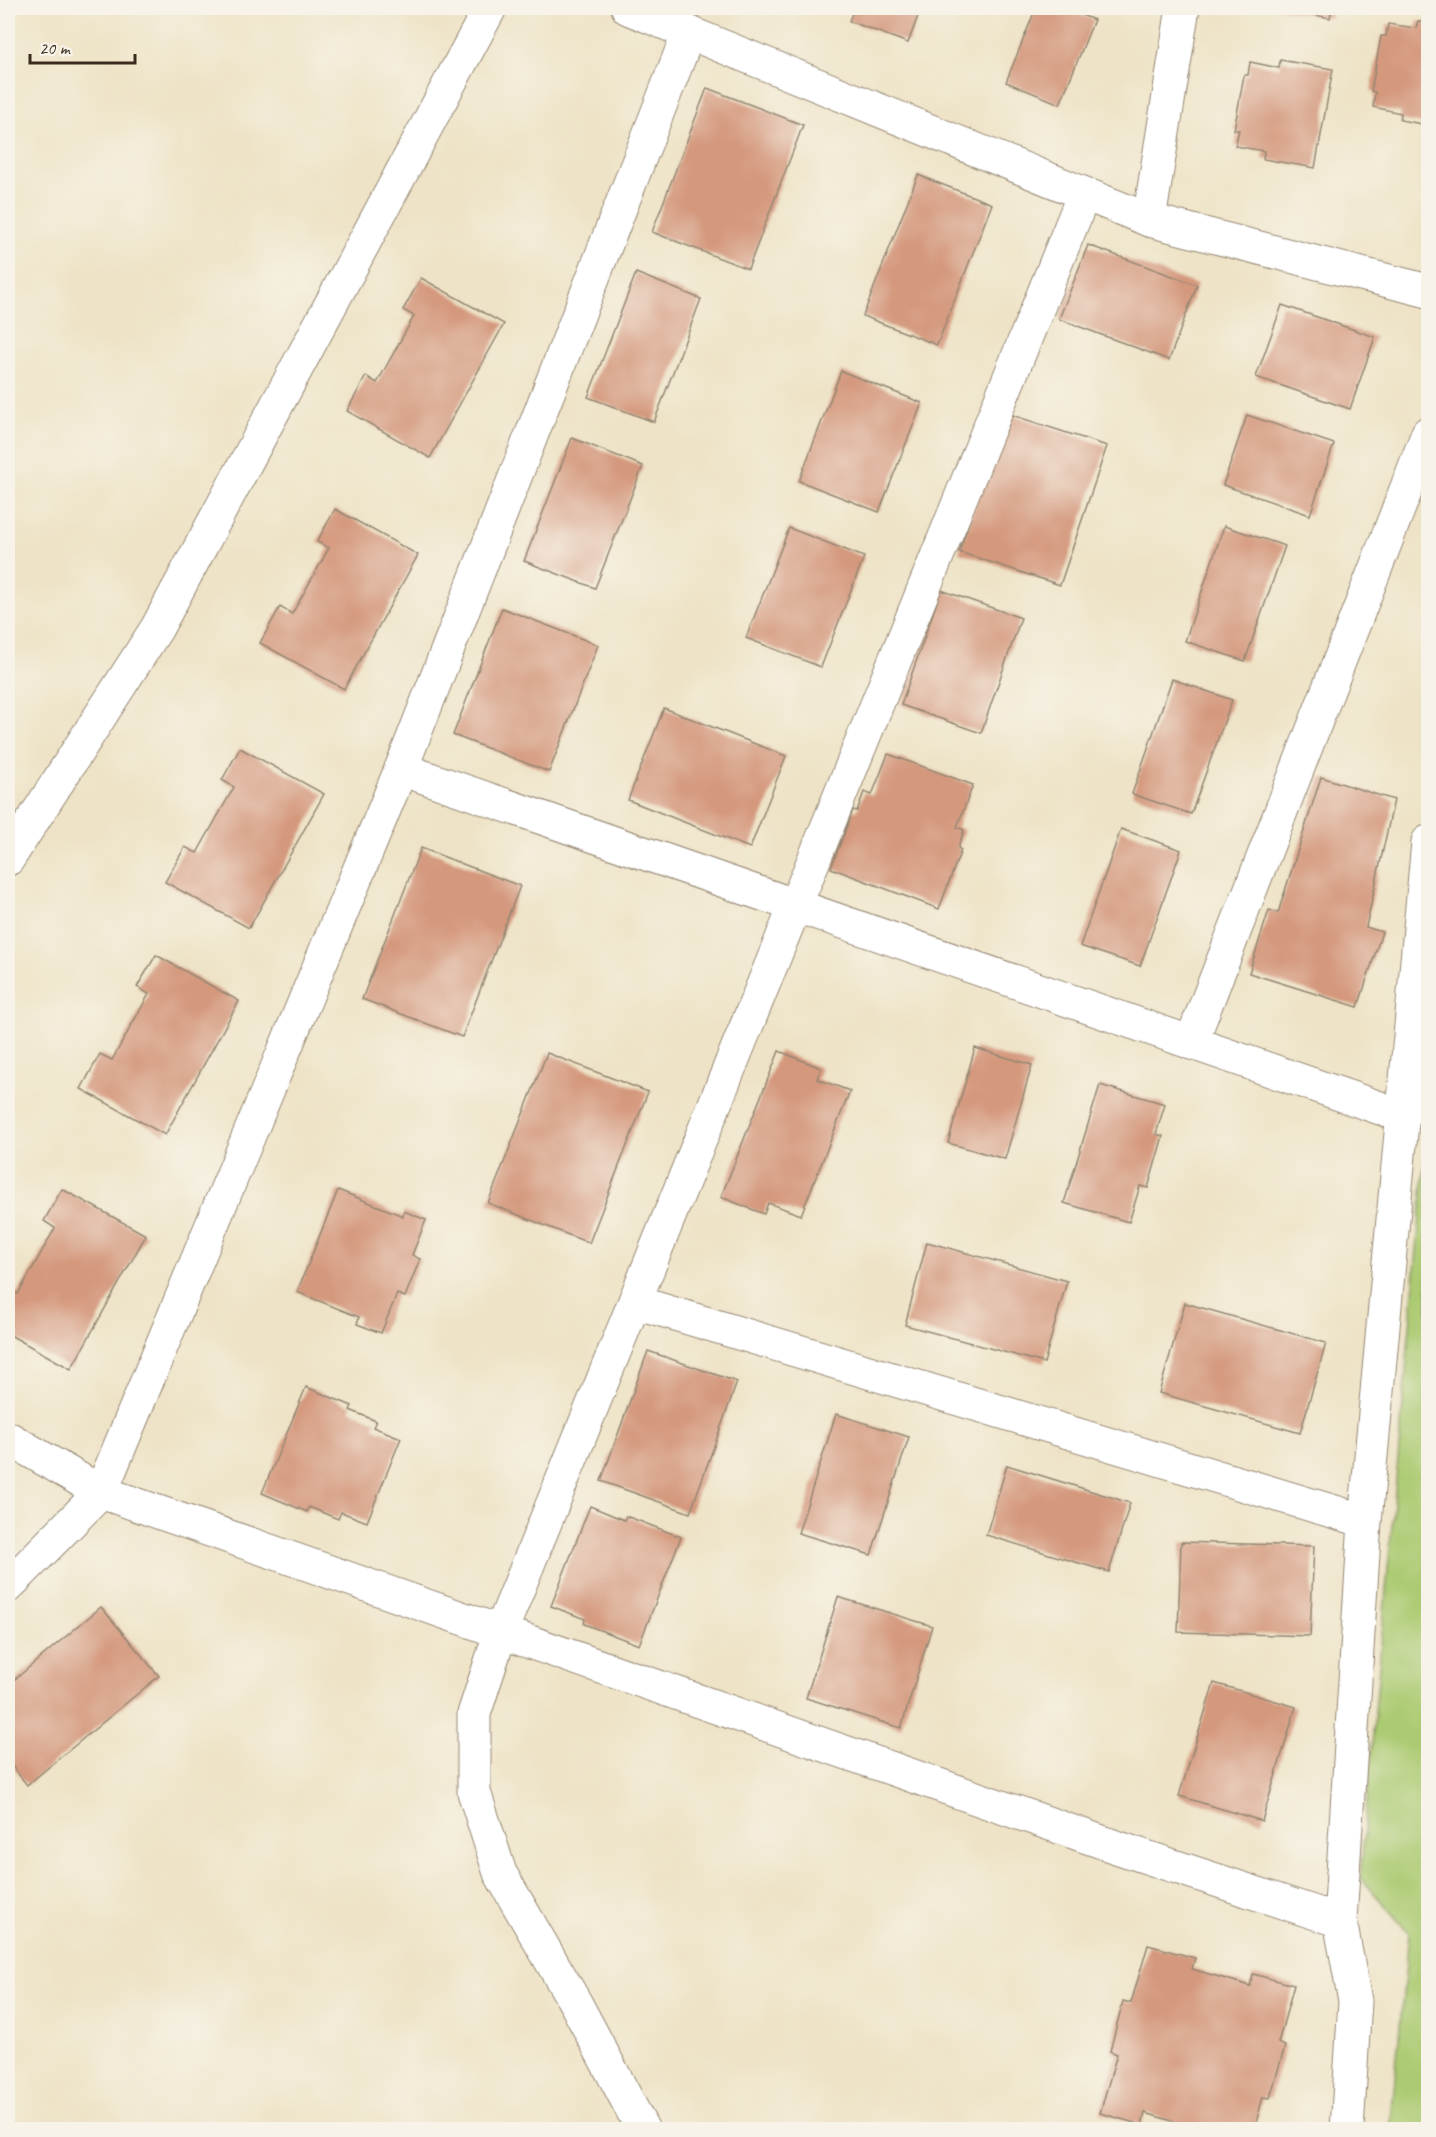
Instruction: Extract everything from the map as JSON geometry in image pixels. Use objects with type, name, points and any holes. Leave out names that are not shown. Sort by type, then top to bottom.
[{"type":"street","points":[[8,860],[157,628],[490,8]]},
{"type":"street","points":[[628,8],[1149,220],[1428,291]]},
{"type":"street","points":[[1149,220],[1183,8]]},
{"type":"street","points":[[8,1586],[100,1492],[401,769],[689,32]]},
{"type":"street","points":[[643,2130],[576,2004],[500,1873],[474,1792],[474,1714],[501,1631],[1084,194]]},
{"type":"street","points":[[1191,1043],[1428,432]]},
{"type":"street","points":[[401,769],[1403,1116]]},
{"type":"street","points":[[1347,2130],[1354,2001],[1340,1921],[1365,1521],[1428,842]]},
{"type":"street","points":[[635,1302],[1365,1521]]},
{"type":"street","points":[[8,1438],[100,1492],[1116,1847],[1340,1921]]},
{"type":"green space","points":[[1428,1128],[1428,2129],[1390,2130],[1409,1933],[1360,1877]]},
{"type":"building","points":[[854,8],[921,8],[908,43],[849,21]]},
{"type":"building","points":[[1036,8],[1064,8],[1094,20],[1060,104],[1006,82]]},
{"type":"building","points":[[1277,8],[1332,8],[1330,18]]},
{"type":"building","points":[[1418,21],[1428,23],[1428,125],[1400,120],[1401,113],[1373,107],[1375,92],[1371,91],[1381,36],[1386,36],[1388,24],[1416,28]]},
{"type":"building","points":[[1280,60],[1333,69],[1315,168],[1263,159],[1264,151],[1235,146],[1239,130],[1234,130],[1244,75],[1248,75],[1250,62],[1279,68]]},
{"type":"building","points":[[707,88],[803,125],[748,269],[652,232]]},
{"type":"building","points":[[918,175],[992,204],[937,345],[863,316]]},
{"type":"building","points":[[1088,245],[1197,285],[1169,360],[1059,319]]},
{"type":"building","points":[[636,273],[701,299],[654,422],[588,397]]},
{"type":"building","points":[[421,278],[504,324],[430,458],[347,411],[366,376],[377,383],[414,316],[403,310]]},
{"type":"building","points":[[1282,305],[1375,337],[1350,409],[1256,377]]},
{"type":"building","points":[[841,371],[922,403],[879,512],[799,481]]},
{"type":"building","points":[[1006,413],[1107,446],[1060,585],[959,552]]},
{"type":"building","points":[[1247,415],[1334,444],[1310,515],[1223,485]]},
{"type":"building","points":[[572,438],[643,466],[595,588],[524,561]]},
{"type":"building","points":[[335,509],[418,555],[344,689],[260,643],[280,607],[292,614],[329,548],[317,542]]},
{"type":"building","points":[[1224,526],[1285,546],[1245,661],[1185,641]]},
{"type":"building","points":[[789,528],[864,557],[821,667],[746,638]]},
{"type":"building","points":[[941,590],[1021,618],[981,733],[901,705]]},
{"type":"building","points":[[502,608],[598,645],[549,772],[453,735]]},
{"type":"building","points":[[1172,679],[1232,700],[1191,814],[1132,794]]},
{"type":"building","points":[[664,708],[786,756],[750,848],[628,800]]},
{"type":"building","points":[[240,748],[324,794],[249,928],[165,882],[185,847],[197,853],[234,787],[222,780]]},
{"type":"building","points":[[888,754],[973,785],[957,827],[964,830],[958,848],[961,850],[939,909],[831,868],[853,810],[857,811],[864,792],[872,795]]},
{"type":"building","points":[[1321,777],[1394,800],[1366,927],[1382,932],[1358,1007],[1249,973],[1269,910],[1278,913]]},
{"type":"building","points":[[1121,829],[1181,850],[1140,966],[1080,946]]},
{"type":"building","points":[[421,848],[520,886],[462,1037],[362,999]]},
{"type":"building","points":[[156,955],[239,1001],[165,1135],[81,1089],[100,1054],[112,1060],[149,994],[137,987]]},
{"type":"building","points":[[975,1048],[1032,1065],[1005,1159],[948,1143]]},
{"type":"building","points":[[779,1051],[821,1068],[817,1079],[850,1091],[801,1215],[768,1203],[764,1214],[721,1197]]},
{"type":"building","points":[[547,1053],[648,1092],[589,1243],[488,1203]]},
{"type":"building","points":[[1100,1085],[1165,1104],[1156,1134],[1163,1136],[1148,1188],[1140,1186],[1129,1222],[1064,1203]]},
{"type":"building","points":[[62,1189],[146,1235],[71,1369],[8,1334],[8,1288],[18,1294],[55,1228],[44,1221]]},
{"type":"building","points":[[338,1190],[403,1216],[404,1211],[426,1220],[412,1255],[420,1259],[405,1297],[397,1294],[381,1333],[357,1324],[359,1317],[297,1292]]},
{"type":"building","points":[[927,1242],[1067,1281],[1044,1363],[905,1325]]},
{"type":"building","points":[[1185,1303],[1326,1343],[1300,1433],[1159,1393]]},
{"type":"building","points":[[648,1351],[737,1382],[690,1513],[601,1481]]},
{"type":"building","points":[[306,1387],[352,1406],[350,1410],[376,1421],[373,1427],[401,1438],[367,1522],[341,1512],[338,1519],[309,1507],[307,1512],[262,1493]]},
{"type":"building","points":[[836,1414],[909,1437],[871,1555],[798,1533]]},
{"type":"building","points":[[1007,1465],[1130,1503],[1109,1572],[986,1535]]},
{"type":"building","points":[[590,1506],[624,1520],[626,1516],[681,1537],[639,1645],[584,1624],[585,1619],[551,1606]]},
{"type":"building","points":[[1181,1542],[1314,1546],[1310,1636],[1178,1632]]},
{"type":"building","points":[[838,1597],[932,1626],[901,1728],[806,1698]]},
{"type":"building","points":[[101,1607],[159,1676],[27,1785],[8,1761],[8,1685]]},
{"type":"building","points":[[1214,1683],[1296,1707],[1262,1821],[1179,1796]]},
{"type":"building","points":[[1148,1945],[1195,1958],[1192,1969],[1250,1986],[1253,1974],[1294,1985],[1278,2043],[1285,2046],[1270,2098],[1263,2097],[1254,2130],[1203,2130],[1145,2113],[1142,2125],[1100,2113],[1117,2054],[1110,2051],[1123,2001],[1131,2003]]}]
